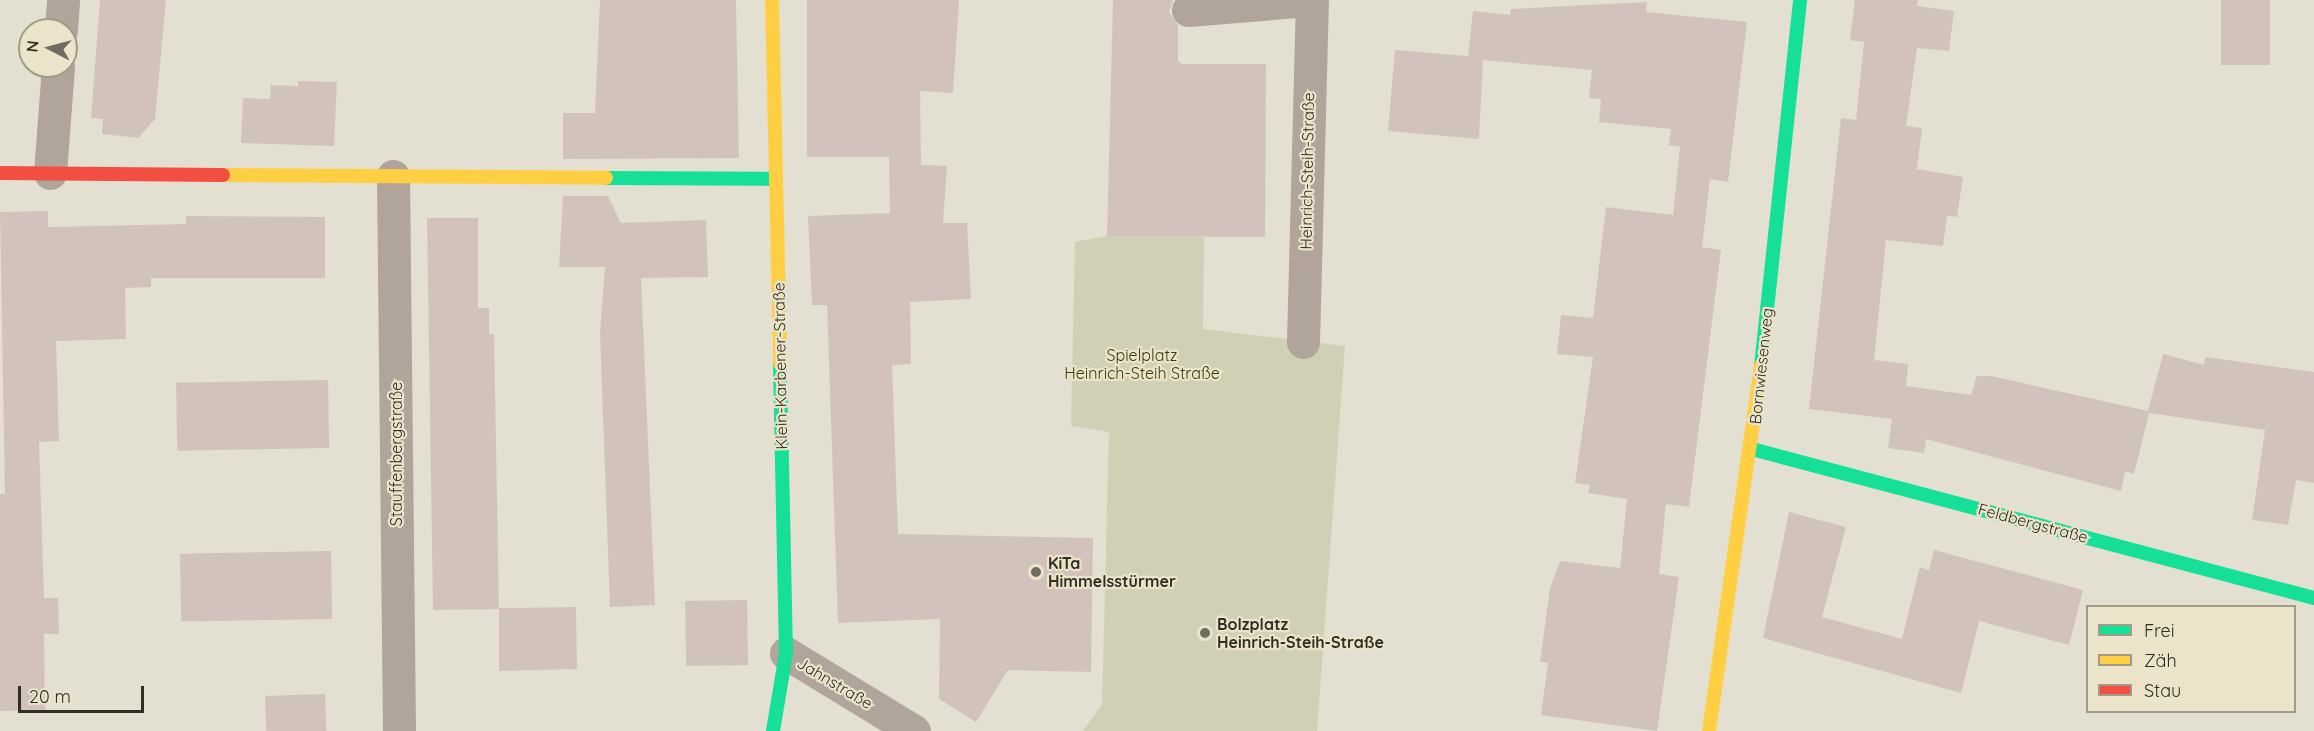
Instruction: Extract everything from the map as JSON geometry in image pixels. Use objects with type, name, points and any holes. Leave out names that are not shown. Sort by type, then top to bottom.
[{"type":"street","points":[[62,18],[63,0]]},
{"type":"street","name":"Klein-Karbener-Straße","points":[[772,0],[786,653],[773,731]]},
{"type":"street","name":"Heinrich-Steih-Straße","points":[[1188,10],[1310,0],[1303,342]]},
{"type":"street","name":"Bornwiesenweg","points":[[1709,731],[1752,448],[1800,0]]},
{"type":"street","points":[[50,173],[57,78]]},
{"type":"street","points":[[0,173],[776,179]]},
{"type":"street","name":"Stauffenbergstraße","points":[[393,176],[399,731]]},
{"type":"street","name":"Feldbergstraße","points":[[1752,448],[2314,598]]},
{"type":"street","name":"Jahnstraße","points":[[786,653],[914,731]]},
{"type":"green space","name":"Spielplatz Heinrich-Steih Straße","points":[[1107,236],[1204,237],[1203,329],[1345,346],[1317,731],[1083,731],[1102,704],[1109,432],[1071,426],[1075,242]]},
{"type":"building","points":[[100,0],[166,0],[155,119],[138,138],[102,134],[103,119],[91,118]]},
{"type":"building","points":[[600,0],[736,0],[739,158],[563,159],[563,113],[595,113]]},
{"type":"building","points":[[807,0],[959,0],[953,93],[920,91],[921,165],[947,166],[943,223],[967,223],[971,299],[910,302],[911,364],[892,365],[898,534],[1093,538],[1091,672],[1008,670],[976,722],[939,699],[940,619],[838,623],[827,305],[812,305],[808,216],[890,213],[889,157],[807,157]]},
{"type":"building","points":[[1113,0],[1173,0],[1169,12],[1178,25],[1178,61],[1182,64],[1266,64],[1265,237],[1107,236]]},
{"type":"building","points":[[1855,0],[1918,0],[1917,6],[1954,11],[1949,51],[1917,48],[1906,126],[1922,128],[1917,169],[1963,177],[1957,217],[1947,216],[1943,246],[1886,240],[1874,360],[1908,364],[1906,386],[1971,395],[1977,376],[1991,376],[2148,411],[2163,354],[2204,365],[2205,357],[2314,372],[2314,483],[2296,480],[2288,525],[2252,520],[2265,430],[2149,413],[2134,474],[2125,471],[2121,491],[1926,439],[1924,453],[1888,448],[1892,419],[1809,409],[1841,118],[1856,120],[1864,42],[1850,40]]},
{"type":"building","points":[[2221,0],[2270,0],[2270,65],[2221,65]]},
{"type":"building","points":[[1647,2],[1646,12],[1747,22],[1728,182],[1710,179],[1702,247],[1721,250],[1689,507],[1666,504],[1659,574],[1679,577],[1657,731],[1541,715],[1548,663],[1540,662],[1550,588],[1560,561],[1620,568],[1627,499],[1588,493],[1590,485],[1575,483],[1593,357],[1557,354],[1561,315],[1593,318],[1606,207],[1673,215],[1680,147],[1669,145],[1671,129],[1599,122],[1601,99],[1589,98],[1592,70],[1483,60],[1479,139],[1388,131],[1395,50],[1468,56],[1473,11],[1510,15],[1511,9]]},
{"type":"building","points":[[298,81],[337,82],[334,146],[241,143],[243,98],[270,99],[271,85],[298,86]]},
{"type":"building","points":[[563,196],[608,196],[621,223],[706,220],[708,277],[641,278],[655,605],[610,607],[600,332],[605,267],[559,267]]},
{"type":"building","points":[[48,211],[48,227],[186,224],[186,216],[325,217],[325,278],[151,278],[151,287],[125,288],[126,339],[56,341],[59,441],[39,442],[44,598],[58,598],[59,634],[44,634],[45,710],[0,711],[0,494],[5,494],[0,212]]},
{"type":"building","points":[[427,218],[478,218],[478,308],[489,308],[489,334],[494,334],[499,608],[576,607],[577,669],[499,671],[499,609],[433,610]]},
{"type":"building","points":[[328,380],[329,448],[177,451],[176,383]]},
{"type":"building","points":[[1789,512],[1846,527],[1822,617],[1902,639],[1920,567],[1929,570],[1934,550],[2083,590],[2069,645],[1979,621],[1961,693],[1763,638]]},
{"type":"building","points":[[331,551],[332,619],[181,622],[180,554]]},
{"type":"building","points":[[747,600],[748,665],[686,666],[685,601]]},
{"type":"building","points":[[325,694],[326,731],[266,731],[265,696]]},
{"type":"traffic: fast","points":[[1761,366],[1800,0]]},
{"type":"traffic: fast","points":[[606,178],[776,179]]},
{"type":"traffic: fast","points":[[773,731],[786,653],[780,364]]},
{"type":"traffic: fast","points":[[1752,449],[2314,598]]},
{"type":"traffic: slow","points":[[772,0],[780,364]]},
{"type":"traffic: slow","points":[[223,175],[606,178]]},
{"type":"traffic: slow","points":[[1709,731],[1761,366]]},
{"type":"traffic: jam","points":[[0,173],[223,175]]},
{"type":"place","name":"KiTa Himmelsstürmer","points":[[1036,572]]},
{"type":"place","name":"Bolzplatz Heinrich-Steih-Straße","points":[[1205,633]]}]
